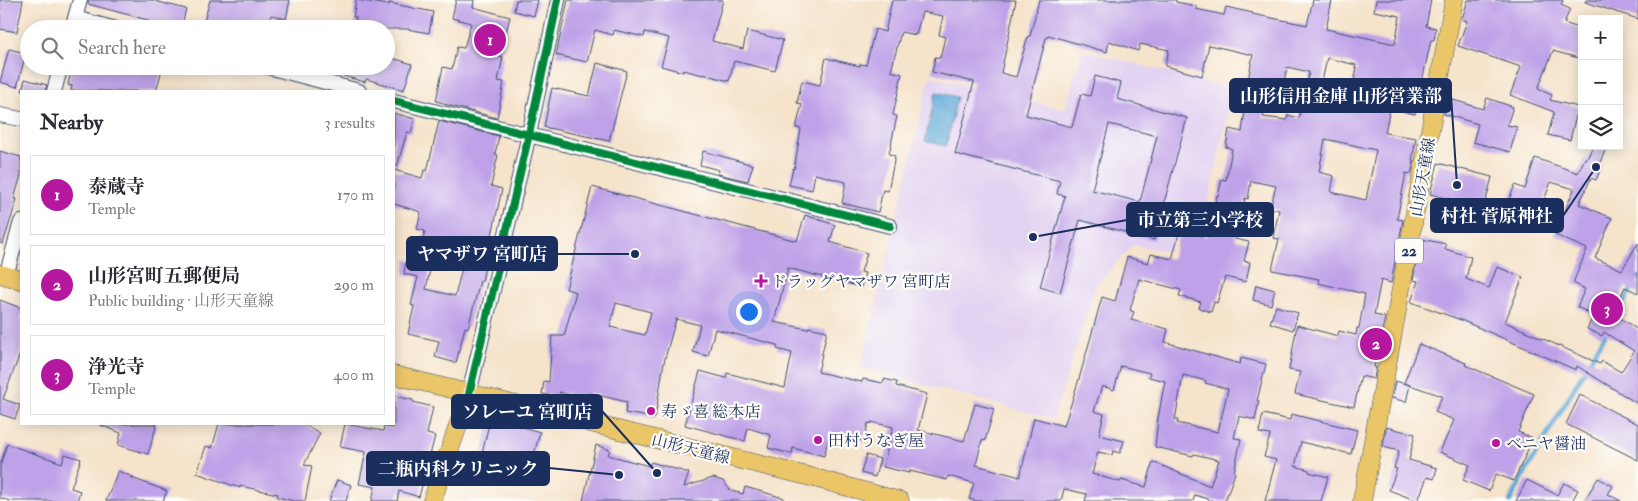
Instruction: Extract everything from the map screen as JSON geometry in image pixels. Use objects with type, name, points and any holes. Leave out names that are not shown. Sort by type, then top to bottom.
[{"type":"main road","name":"山形天童線","points":[[1362,501],[1454,0]]},
{"type":"main road","name":"山形天童線","points":[[395,375],[807,476],[900,501]]},
{"type":"main road","points":[[432,501],[469,394]]},
{"type":"street","points":[[75,20],[80,0]]},
{"type":"street","points":[[469,394],[558,0]]},
{"type":"street","points":[[54,90],[58,75]]},
{"type":"street","points":[[299,75],[356,90]]},
{"type":"street","points":[[395,101],[890,226]]},
{"type":"street","points":[[0,114],[20,119]]},
{"type":"street","points":[[9,276],[20,226]]},
{"type":"shaded area","points":[[1082,50],[1233,89],[1203,228],[1177,223],[1170,251],[1133,245],[1096,285],[1053,419],[861,368],[930,76],[1065,110]]},
{"type":"water","points":[[936,92],[957,97],[946,146],[925,141]]},
{"type":"building","points":[[0,0],[23,0],[17,32],[0,29]]},
{"type":"building","points":[[89,0],[151,0],[186,9],[183,20],[148,20],[88,4]]},
{"type":"building","points":[[210,0],[290,0],[286,19],[271,15],[270,20],[204,20]]},
{"type":"building","points":[[356,0],[389,5],[389,3],[433,12],[429,33],[395,29],[395,20],[356,20],[356,17],[353,17]]},
{"type":"building","points":[[456,0],[474,0],[473,7],[510,17],[500,56],[503,57],[498,81],[504,82],[497,118],[436,101],[443,67],[452,69],[457,47],[464,48],[471,23],[452,18]]},
{"type":"building","points":[[516,0],[538,0],[534,16],[514,11]]},
{"type":"building","points":[[568,0],[723,0],[712,41],[743,49],[747,31],[783,40],[775,71],[734,61],[729,81],[661,66],[669,38],[645,32],[644,37],[614,30],[613,35],[595,30],[587,62],[556,55]]},
{"type":"building","points":[[892,0],[1016,0],[1001,73],[1016,77],[1028,36],[1030,36],[1039,0],[1176,0],[1176,2],[1196,6],[1196,9],[1224,15],[1226,7],[1307,25],[1313,0],[1332,0],[1326,29],[1395,44],[1400,16],[1374,11],[1376,0],[1431,0],[1426,26],[1436,28],[1434,40],[1431,40],[1415,114],[1390,108],[1385,133],[1416,138],[1412,161],[1414,161],[1411,174],[1406,173],[1397,219],[1403,220],[1391,283],[1381,280],[1374,315],[1385,317],[1374,367],[1376,367],[1374,379],[1361,376],[1354,407],[1295,394],[1300,372],[1289,370],[1297,325],[1338,336],[1339,331],[1356,335],[1365,294],[1318,283],[1319,279],[1272,270],[1279,239],[1273,238],[1279,210],[1270,208],[1276,186],[1251,181],[1248,199],[1245,198],[1235,239],[1249,242],[1244,261],[1250,262],[1246,282],[1225,277],[1217,303],[1214,302],[1211,312],[1199,308],[1201,302],[1179,296],[1181,290],[1139,279],[1130,310],[1134,312],[1131,320],[1168,329],[1165,342],[1240,364],[1241,358],[1266,364],[1257,401],[1259,401],[1255,420],[1239,416],[1234,438],[1241,439],[1235,473],[1225,501],[1214,501],[1195,495],[1193,501],[1085,501],[1087,494],[1064,489],[1061,501],[977,501],[969,499],[974,483],[948,476],[947,480],[883,467],[893,427],[868,423],[864,441],[830,432],[824,456],[793,448],[792,454],[768,448],[771,435],[748,428],[745,441],[685,425],[700,371],[726,378],[727,373],[785,388],[792,353],[777,349],[777,345],[715,329],[708,356],[693,352],[700,325],[676,319],[664,362],[655,418],[625,413],[627,402],[589,393],[587,400],[560,392],[559,397],[542,394],[544,381],[549,382],[552,336],[564,336],[576,292],[566,289],[592,187],[797,241],[805,215],[835,225],[830,242],[867,253],[861,272],[865,273],[861,287],[788,268],[774,322],[827,331],[818,372],[862,382],[863,379],[883,383],[884,379],[897,382],[896,386],[927,394],[918,430],[964,441],[975,404],[994,409],[985,441],[982,440],[976,465],[1020,477],[1034,418],[1064,426],[1102,297],[1115,301],[1127,257],[1148,263],[1151,254],[1172,259],[1180,230],[1208,237],[1222,179],[1226,180],[1232,149],[1226,147],[1229,129],[1242,132],[1245,109],[1234,107],[1238,89],[1246,90],[1253,55],[1209,45],[1202,76],[1165,66],[1169,50],[1140,44],[1138,51],[1109,41],[1107,52],[1048,35],[1026,115],[1072,127],[1081,94],[1090,96],[1095,76],[1121,83],[1117,99],[1187,118],[1154,240],[1080,220],[1060,293],[1040,287],[1065,196],[1057,194],[1060,181],[955,154],[974,82],[932,72],[935,57],[940,58],[945,37],[939,35],[943,16],[922,12],[916,35],[901,32],[891,71],[902,74],[893,115],[897,116],[889,154],[895,156],[888,191],[883,190],[878,212],[842,203],[846,182],[815,174],[812,190],[789,185],[794,169],[801,129],[796,128],[802,104],[797,103],[802,81],[820,85],[826,58],[860,66],[860,64],[866,65],[875,29],[885,32]],"holes":[[[1327,58],[1356,65],[1355,68],[1357,68],[1350,98],[1320,91]],[[1287,67],[1309,72],[1299,118],[1288,115],[1287,120],[1263,117],[1268,90],[1282,92]],[[1109,124],[1157,136],[1140,202],[1092,190]],[[1325,139],[1376,150],[1366,200],[1331,192],[1334,176],[1319,172]],[[616,303],[651,312],[645,335],[610,327]],[[1121,366],[1150,373],[1149,377],[1165,381],[1155,447],[1219,460],[1210,486],[1153,462],[1146,487],[1092,474],[1098,452],[1112,455],[1113,451],[1120,453],[1124,441],[1099,435],[1104,414],[1094,411],[1102,386],[1114,390]],[[1183,375],[1228,389],[1218,432],[1177,423],[1178,420],[1175,420]]]},
{"type":"building","points":[[1468,0],[1563,0],[1561,5],[1570,9],[1564,23],[1578,28],[1578,58],[1553,51],[1538,89],[1552,95],[1550,100],[1578,107],[1570,140],[1548,135],[1554,112],[1510,95],[1521,67],[1458,46],[1467,21],[1462,19]]},
{"type":"building","points":[[1586,0],[1638,0],[1638,19],[1585,2]]},
{"type":"building","points":[[9,49],[20,52],[20,75],[17,87],[0,82]]},
{"type":"building","points":[[395,59],[412,64],[404,90],[366,79],[365,82],[340,75],[395,75]]},
{"type":"building","points":[[597,63],[627,71],[609,141],[544,127],[552,88],[589,96]]},
{"type":"building","points":[[70,75],[160,75],[156,90],[71,90],[72,86],[68,85]]},
{"type":"building","points":[[25,79],[47,85],[45,90],[22,90]]},
{"type":"building","points":[[1447,98],[1483,109],[1487,98],[1513,107],[1507,125],[1517,127],[1510,152],[1473,142],[1478,124],[1444,114]]},
{"type":"building","points":[[395,113],[415,119],[411,133],[407,132],[397,166],[395,166]]},
{"type":"building","points":[[439,121],[499,136],[495,154],[498,155],[491,186],[502,189],[482,281],[480,281],[468,328],[465,327],[456,363],[435,357],[439,341],[408,334],[414,306],[411,305],[418,277],[404,274],[406,260],[417,262],[425,231],[417,229],[421,212],[395,204],[395,170],[422,178],[424,170],[427,171]],"holes":[[[432,260],[462,268],[455,296],[426,289]]]},
{"type":"building","points":[[1591,150],[1605,150],[1599,165],[1602,166],[1596,180],[1591,178],[1579,204],[1612,218],[1595,258],[1622,270],[1638,243],[1638,293],[1625,287],[1613,313],[1638,330],[1638,404],[1577,366],[1576,370],[1461,320],[1411,302],[1418,281],[1413,280],[1421,239],[1446,244],[1445,249],[1471,257],[1466,279],[1489,288],[1497,267],[1523,277],[1505,322],[1600,364],[1602,361],[1621,372],[1634,351],[1604,332],[1602,336],[1587,329],[1594,315],[1577,307],[1585,289],[1573,283],[1587,249],[1555,235],[1574,189],[1551,182],[1539,213],[1508,202],[1515,185],[1525,189],[1535,158],[1578,173],[1585,158],[1587,159]]},
{"type":"building","points":[[0,151],[20,157],[20,178],[14,199],[17,199],[3,244],[0,243]]},
{"type":"building","points":[[703,151],[753,165],[748,181],[718,174],[719,170],[700,165]]},
{"type":"building","points":[[1438,163],[1492,177],[1484,208],[1430,194]]},
{"type":"building","points":[[1256,285],[1275,290],[1271,305],[1253,300]]},
{"type":"building","points":[[0,300],[20,308],[20,354],[3,399],[20,405],[15,419],[0,414]]},
{"type":"building","points":[[1276,306],[1298,313],[1293,330],[1270,323]]},
{"type":"building","points":[[1419,344],[1534,394],[1518,432],[1533,438],[1514,481],[1496,474],[1489,491],[1463,480],[1470,465],[1440,452],[1454,420],[1435,412],[1442,396],[1404,383]]},
{"type":"building","points":[[1395,381],[1410,385],[1406,402],[1392,398]]},
{"type":"building","points":[[1580,395],[1638,424],[1638,460],[1566,424]]},
{"type":"building","points":[[395,396],[433,407],[427,434],[435,436],[419,497],[399,491],[397,501],[372,501],[375,487],[359,484],[366,452],[340,447],[345,425],[383,431],[384,427],[394,428]]},
{"type":"building","points":[[1263,414],[1290,420],[1291,414],[1357,430],[1351,454],[1301,442],[1295,466],[1328,477],[1321,501],[1265,501],[1276,460],[1264,457],[1270,435],[1259,433]]},
{"type":"building","points":[[497,420],[540,432],[528,476],[480,463],[488,428]]},
{"type":"building","points":[[100,425],[157,425],[148,454],[118,445],[121,433]]},
{"type":"building","points":[[219,425],[305,425],[320,433],[304,465],[312,466],[305,501],[294,501],[277,497],[278,494],[240,486],[240,488],[197,473],[206,446],[212,448]]},
{"type":"building","points":[[1386,427],[1415,434],[1409,460],[1437,468],[1434,479],[1427,477],[1418,501],[1389,490],[1397,469],[1394,468],[1399,451],[1383,447]]},
{"type":"building","points":[[7,444],[62,463],[65,454],[81,459],[71,488],[80,491],[77,501],[10,501],[0,498],[0,466]]},
{"type":"building","points":[[596,445],[610,450],[608,455],[649,466],[651,462],[689,473],[684,487],[713,478],[723,481],[730,490],[743,494],[745,487],[784,498],[783,501],[583,501]]},
{"type":"building","points":[[866,455],[880,459],[875,477],[861,473]]},
{"type":"building","points":[[118,471],[167,491],[163,501],[106,501]]},
{"type":"building","points":[[1598,478],[1613,486],[1608,494],[1621,501],[1584,501]]},
{"type":"building","points":[[337,480],[351,485],[346,501],[329,501]]},
{"type":"building","points":[[1527,480],[1557,495],[1564,483],[1578,490],[1572,501],[1516,501]]},
{"type":"waterway","points":[[1615,319],[1638,277]]},
{"type":"waterway","points":[[1510,501],[1608,330]]},
{"type":"cycle path","points":[[469,394],[558,0]]},
{"type":"cycle path","points":[[395,101],[890,226]]},
{"type":"place","name":"泰蔵寺","points":[[490,40]]},
{"type":"place","name":"村社 菅原神社","points":[[1596,167]]},
{"type":"place","name":"山形信用金庫 山形営業部","points":[[1457,185]]},
{"type":"place","name":"市立第三小学校","points":[[1033,237]]},
{"type":"place","name":"ヤマザワ 宮町店","points":[[635,254]]},
{"type":"place","name":"ドラッグヤマザワ 宮町店","points":[[761,281]]},
{"type":"place","name":"浄光寺","points":[[1607,309]]},
{"type":"place","name":"山形宮町五郵便局","points":[[1376,344]]},
{"type":"place","name":"寿ゞ喜 総本店","points":[[651,411]]},
{"type":"place","name":"田村うなぎ屋","points":[[818,440]]},
{"type":"place","name":"ベニヤ醤油","points":[[1496,443]]},
{"type":"place","name":"ソレーユ 宮町店","points":[[657,473]]},
{"type":"place","name":"二瓶内科クリニック","points":[[619,475]]}]
